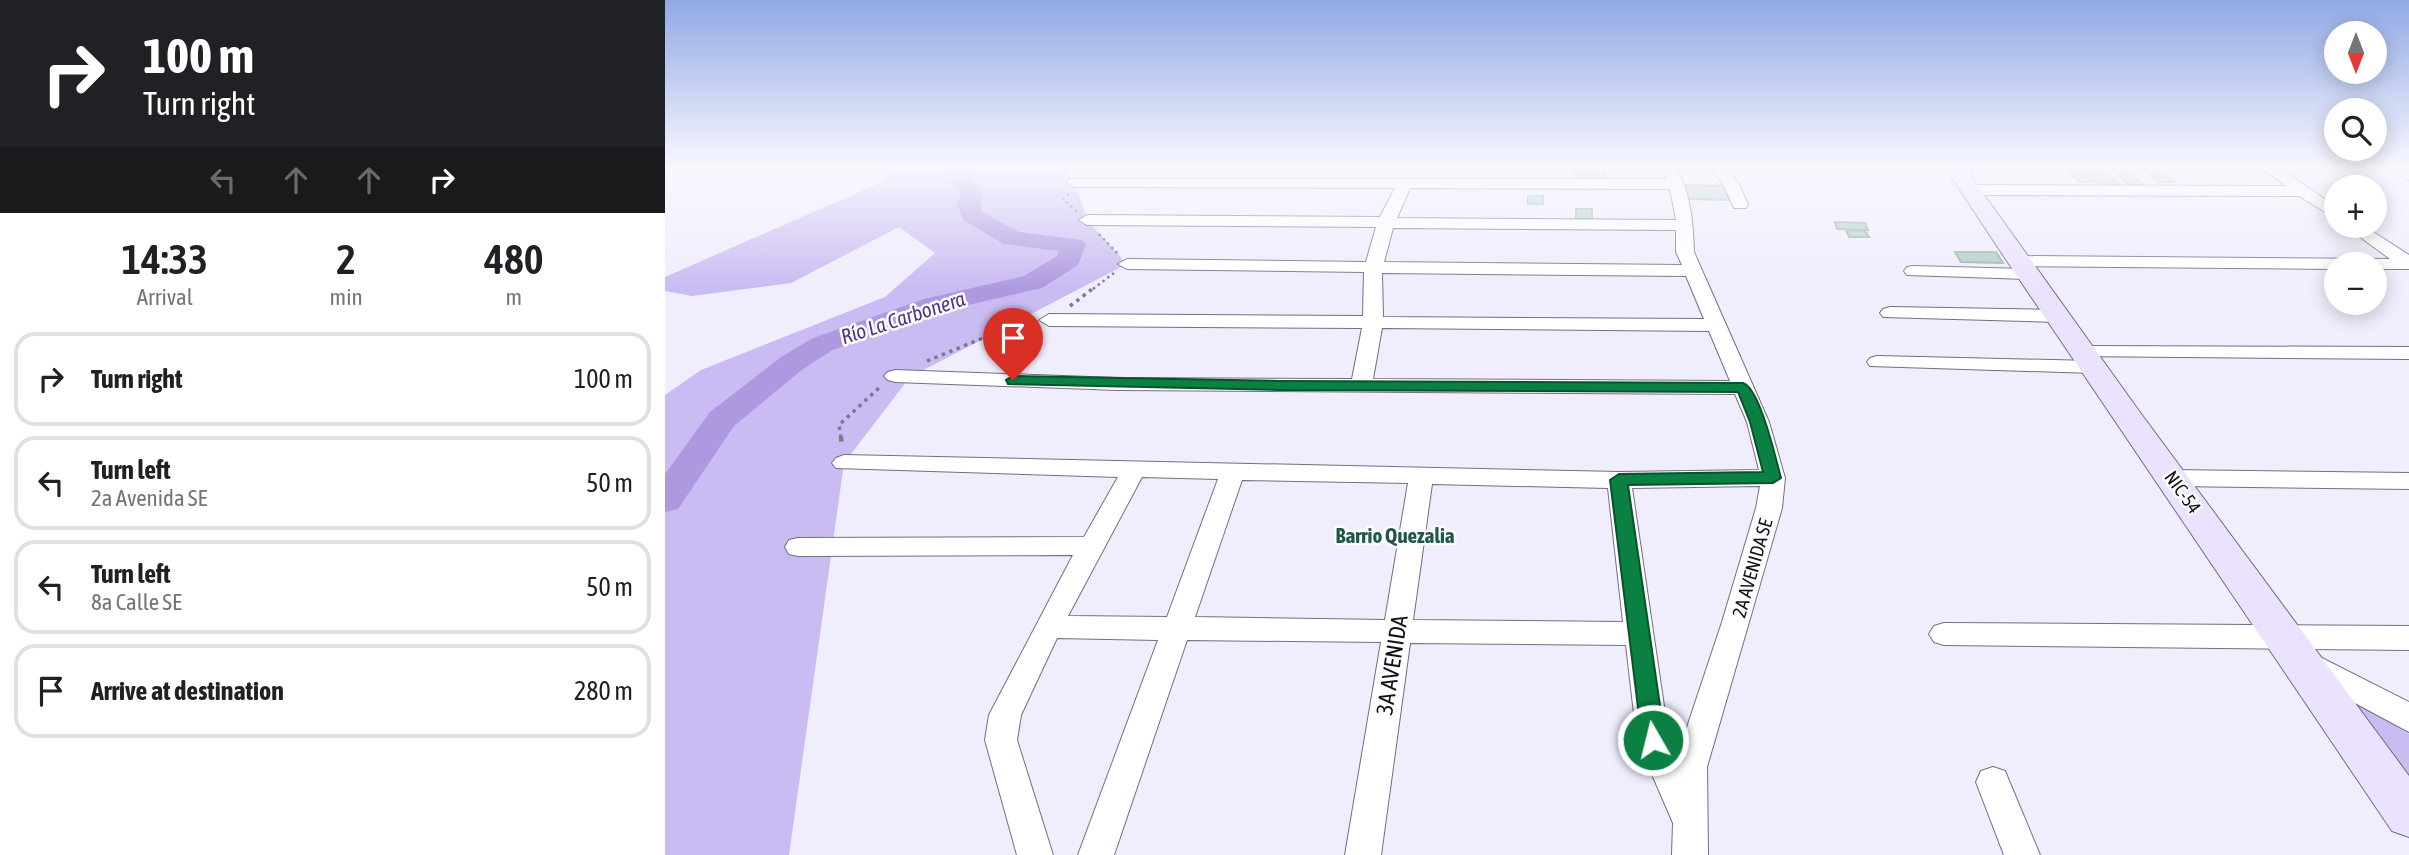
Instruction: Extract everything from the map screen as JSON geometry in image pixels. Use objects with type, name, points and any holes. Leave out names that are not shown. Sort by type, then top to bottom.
[{"type":"main road","name":"NIC-54","points":[[1985,208],[2023,268],[2295,649],[2409,815]]},
{"type":"street","points":[[1361,386],[1373,320],[1373,268],[1393,208]]},
{"type":"street","name":"2A AVENIDA SE","points":[[1681,208],[1686,225],[1685,252],[1758,422],[1773,478],[1769,508],[1744,597],[1690,767],[1690,855]]},
{"type":"street","points":[[1087,220],[1686,225]]},
{"type":"street","points":[[2371,238],[2409,264]]},
{"type":"street","points":[[1127,264],[1692,271]]},
{"type":"street","points":[[1913,271],[2409,264]]},
{"type":"street","points":[[1890,313],[2057,316]]},
{"type":"street","points":[[1049,320],[1373,320],[1716,325]]},
{"type":"street","points":[[1877,362],[2409,354]]},
{"type":"street","points":[[895,376],[1117,384],[1743,388]]},
{"type":"street","points":[[843,463],[1619,480],[1773,478]]},
{"type":"street","points":[[1035,855],[1001,740],[1005,715],[1048,627],[1134,469]]},
{"type":"street","points":[[1096,855],[1233,471]]},
{"type":"street","name":"3A AVENIDA","points":[[1363,855],[1421,475]]},
{"type":"street","points":[[2172,478],[2409,481]]},
{"type":"street","points":[[1619,480],[1653,740],[1690,824]]},
{"type":"street","points":[[798,547],[1092,546]]},
{"type":"street","points":[[1048,627],[1639,634]]},
{"type":"street","points":[[1944,634],[2295,649],[2409,638]]},
{"type":"street","points":[[2295,649],[2409,718]]},
{"type":"street","points":[[1993,782],[2022,855]]},
{"type":"path","points":[[843,463],[839,425],[874,390],[895,376],[1005,329],[1049,320],[1127,264],[1087,220]]},
{"type":"shaded area","points":[[823,208],[1083,208],[1087,220],[1127,264],[910,377],[844,463],[789,855],[665,855],[665,395],[701,370],[885,297],[935,253],[899,227],[791,283],[692,296],[665,291],[665,277]]},
{"type":"shaded area","points":[[2344,693],[2409,734],[2409,783]]},
{"type":"building","points":[[1576,209],[1592,209],[1592,223],[1576,223]]},
{"type":"building","points":[[1835,222],[1865,223],[1868,230],[1837,229]]},
{"type":"building","points":[[1846,230],[1865,231],[1869,237],[1849,237]]},
{"type":"building","points":[[1955,252],[1996,252],[2003,263],[1961,262]]},
{"type":"waterway","name":"Río La Carbonera","points":[[665,500],[722,419],[792,363],[823,344],[934,305],[1033,282],[1069,260],[1073,245],[1013,239],[971,215],[970,208]]},
{"type":"district","name":"Barrio Quezalia","points":[[1395,536]]},
{"type":"route","points":[[1013,380],[1279,386],[1743,388],[1758,422],[1773,478],[1619,480],[1653,740]]}]
